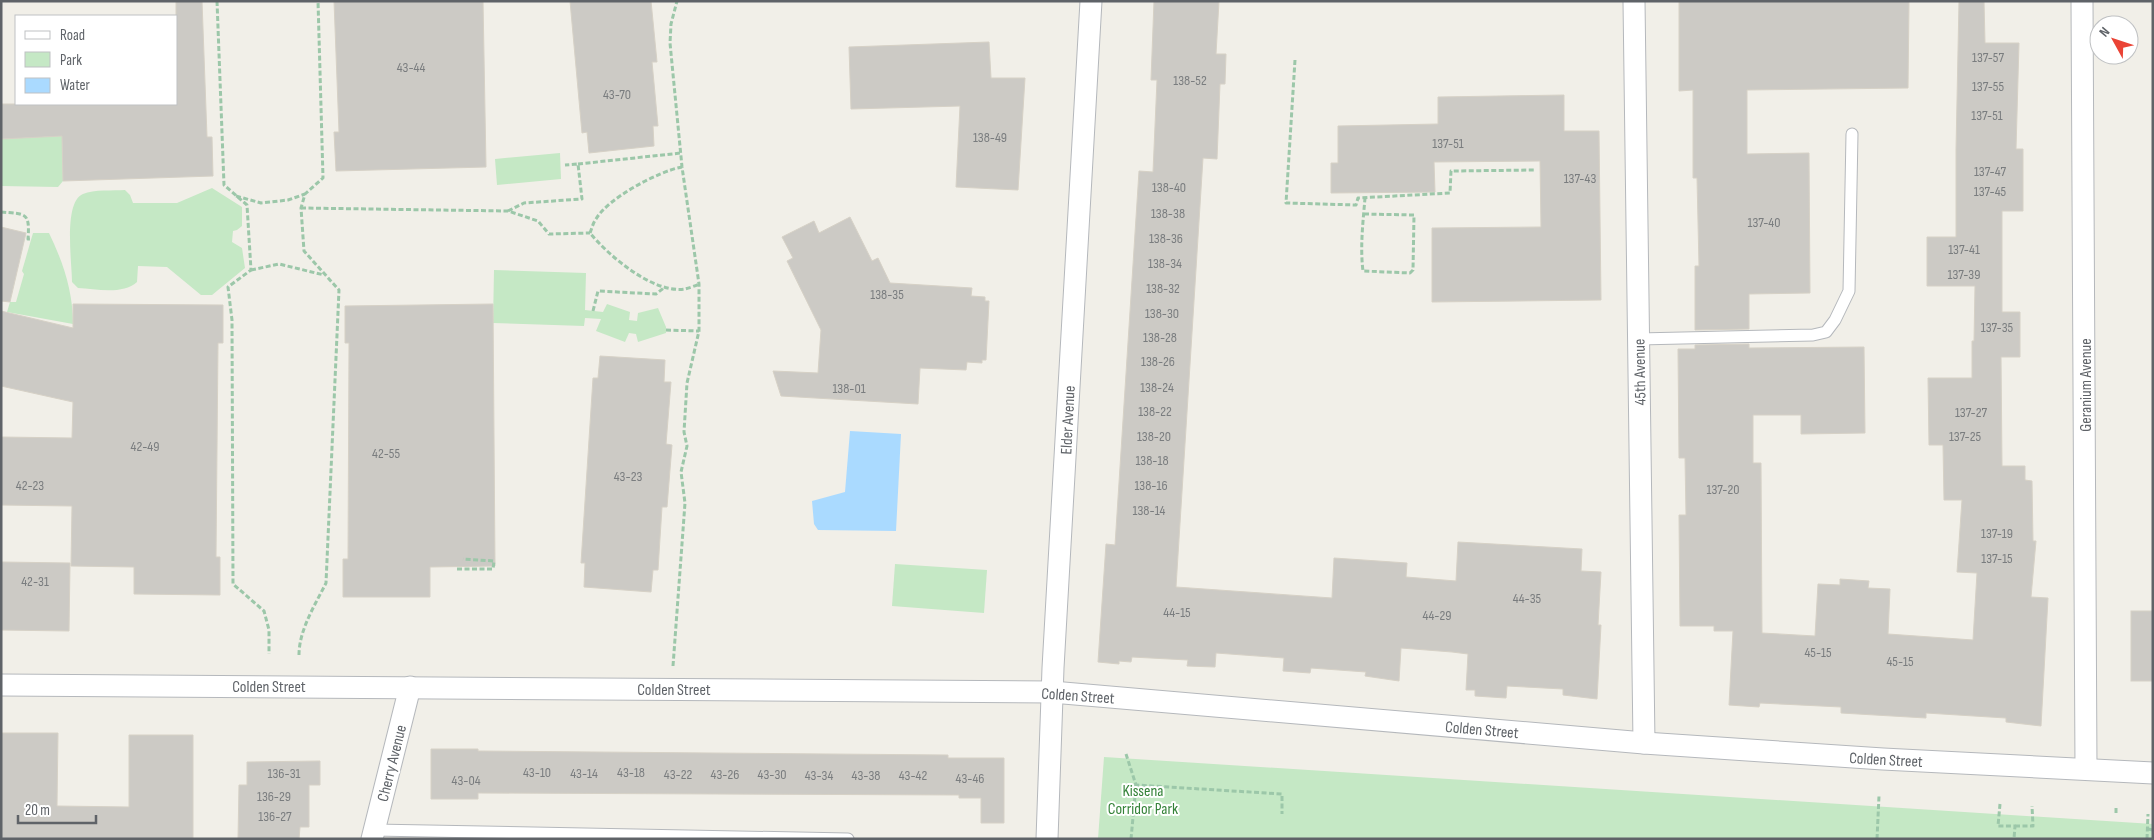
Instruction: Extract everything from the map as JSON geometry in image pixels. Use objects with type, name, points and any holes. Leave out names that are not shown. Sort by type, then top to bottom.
[{"type":"street","name":"Elder Avenue","points":[[1047,839],[1052,692],[1091,1]]},
{"type":"street","name":"45th Avenue","points":[[1634,1],[1644,743]]},
{"type":"street","name":"Geranium Avenue","points":[[2082,1],[2086,768]]},
{"type":"street","name":"Colden Street","points":[[1,684],[1052,692],[1644,743],[1883,759],[2086,768],[2153,773]]},
{"type":"street","name":"Cherry Avenue","points":[[373,835],[410,688]]},
{"type":"lane","points":[[1639,339],[1812,336],[1826,332],[1836,320],[1849,291],[1852,134]]},
{"type":"lane","points":[[373,835],[848,839]]},
{"type":"path","points":[[217,1],[224,185],[247,206],[251,270]]},
{"type":"path","points":[[236,196],[262,203],[288,200],[305,194],[322,178],[318,1]]},
{"type":"path","points":[[672,689],[685,504],[681,472],[687,446],[684,432],[687,383],[699,331],[699,284],[682,167],[670,43],[671,24],[677,1]]},
{"type":"path","points":[[1294,60],[1286,203],[1356,205],[1358,198],[1450,193],[1451,170],[1536,170]]},
{"type":"path","points":[[565,165],[681,152]]},
{"type":"path","points":[[508,211],[524,203],[582,199],[578,164]]},
{"type":"path","points":[[590,233],[596,218],[608,204],[657,175],[682,167]]},
{"type":"path","points":[[299,655],[299,644],[311,612],[326,583],[339,290],[304,251],[301,208],[305,194]]},
{"type":"path","points":[[1364,214],[1414,215],[1413,270],[1410,273],[1363,271],[1362,257],[1364,214],[1365,198]]},
{"type":"path","points":[[301,208],[508,211],[538,221],[549,234],[590,233],[610,254],[625,266],[638,275],[665,287],[684,289],[699,284]]},
{"type":"path","points":[[1,212],[23,214],[28,217],[30,224],[28,239],[32,239]]},
{"type":"path","points":[[269,654],[269,630],[264,611],[233,584],[232,320],[228,288],[251,270],[279,264],[325,276]]},
{"type":"path","points":[[594,311],[598,291],[656,294],[665,287]]},
{"type":"path","points":[[666,330],[699,331]]},
{"type":"path","points":[[457,570],[493,569],[494,561],[463,559]]},
{"type":"path","points":[[1126,754],[1136,786],[1131,839]]},
{"type":"path","points":[[1136,786],[1282,794],[1282,814]]},
{"type":"path","points":[[1877,839],[1879,796]]},
{"type":"path","points":[[2000,804],[1998,826],[2033,826],[2032,806]]},
{"type":"path","points":[[2147,839],[2148,814]]},
{"type":"path","points":[[2014,839],[2015,826]]},
{"type":"path","points":[[2148,829],[2153,830]]},
{"type":"green space","points":[[62,136],[63,181],[58,187],[1,186],[1,139]]},
{"type":"green space","points":[[560,153],[561,179],[497,185],[495,159]]},
{"type":"green space","points":[[212,188],[242,207],[242,226],[233,231],[232,242],[242,248],[245,268],[212,295],[201,295],[167,267],[138,266],[137,282],[124,289],[78,288],[72,282],[71,220],[77,199],[83,194],[87,192],[125,190],[130,195],[133,203],[177,203]]},
{"type":"green space","points":[[33,233],[49,233],[54,244],[69,288],[73,324],[7,312],[10,302],[16,302],[24,274],[22,271]]},
{"type":"green space","points":[[494,270],[586,273],[585,310],[603,312],[607,304],[630,312],[629,320],[637,321],[638,313],[658,308],[666,327],[666,333],[638,342],[636,334],[629,333],[625,342],[596,331],[601,319],[585,318],[584,326],[493,323]]},
{"type":"green space","points":[[895,564],[987,570],[984,613],[892,606]]},
{"type":"green space","name":"Kissena Corridor Park","points":[[1104,757],[2153,824],[2153,839],[1098,839]]},
{"type":"water","points":[[850,431],[901,434],[896,531],[818,530],[814,524],[812,501],[845,492]]},
{"type":"building","points":[[176,1],[202,1],[207,137],[212,137],[213,176],[63,181],[62,136],[1,139],[1,104],[178,105],[178,15],[176,15]]},
{"type":"building","points":[[334,1],[483,1],[486,167],[336,171],[334,132],[339,132]]},
{"type":"building","points":[[570,1],[651,1],[657,62],[652,62],[658,126],[653,126],[654,146],[589,153],[587,132],[582,133]]},
{"type":"building","points":[[1154,1],[1219,1],[1216,54],[1226,54],[1225,84],[1220,84],[1217,159],[1203,158],[1176,587],[1332,598],[1334,558],[1407,563],[1406,577],[1456,581],[1458,542],[1582,549],[1581,571],[1601,572],[1598,625],[1601,625],[1597,699],[1563,695],[1563,689],[1507,686],[1506,698],[1475,696],[1475,690],[1466,690],[1468,654],[1401,648],[1399,681],[1365,676],[1366,672],[1311,668],[1310,673],[1283,671],[1284,658],[1216,653],[1215,667],[1187,666],[1188,660],[1132,657],[1131,662],[1119,661],[1119,664],[1098,662],[1106,544],[1115,545],[1139,171],[1153,172],[1157,80],[1151,80]]},
{"type":"building","points":[[1679,1],[1909,1],[1908,88],[1747,90],[1747,154],[1809,153],[1810,293],[1749,294],[1749,329],[1695,330],[1695,266],[1699,266],[1697,178],[1693,178],[1693,90],[1679,91]]},
{"type":"building","points":[[1959,1],[1984,1],[1985,43],[2019,43],[2016,149],[2023,149],[2023,211],[2002,211],[2002,312],[2020,312],[2020,357],[2001,357],[2002,466],[2025,466],[2025,480],[2032,481],[2033,541],[2036,541],[2031,597],[2048,598],[2041,726],[2006,722],[2006,718],[1926,713],[1926,718],[1841,713],[1841,707],[1760,703],[1759,707],[1729,705],[1733,631],[1714,631],[1714,626],[1680,626],[1679,515],[1686,515],[1685,458],[1679,458],[1678,349],[1695,349],[1695,345],[1749,344],[1749,348],[1864,347],[1865,433],[1801,434],[1801,415],[1753,415],[1753,463],[1761,463],[1762,633],[1815,636],[1818,584],[1840,585],[1840,579],[1869,581],[1868,588],[1890,589],[1888,634],[1973,640],[1977,573],[1957,572],[1962,500],[1944,500],[1943,445],[1929,445],[1928,378],[1972,378],[1975,286],[1927,286],[1927,237],[1956,237]]},
{"type":"building","points":[[989,42],[991,78],[1025,78],[1018,190],[956,187],[960,106],[851,109],[849,47]]},
{"type":"building","points":[[1564,95],[1564,131],[1599,131],[1601,300],[1432,302],[1432,228],[1541,227],[1540,161],[1434,162],[1435,192],[1331,193],[1331,163],[1338,163],[1338,126],[1438,124],[1438,97]]},
{"type":"building","points":[[850,217],[872,261],[878,258],[890,283],[972,288],[971,296],[985,297],[985,301],[989,301],[986,360],[982,360],[982,363],[967,362],[966,370],[920,368],[918,404],[781,396],[773,371],[818,373],[821,330],[787,261],[793,258],[782,237],[814,221],[819,233]]},
{"type":"building","points":[[1,227],[26,233],[10,302],[1,301]]},
{"type":"building","points":[[73,304],[223,305],[223,343],[218,343],[216,557],[220,557],[220,595],[134,594],[134,567],[71,566],[72,506],[1,505],[1,437],[72,438],[73,402],[1,386],[1,311],[73,328]]},
{"type":"building","points":[[493,304],[495,566],[430,567],[430,597],[343,597],[343,559],[348,559],[349,343],[345,343],[345,306]]},
{"type":"building","points":[[600,356],[665,360],[664,382],[671,382],[666,444],[672,445],[667,507],[662,507],[658,570],[653,570],[651,592],[584,587],[585,563],[581,563],[593,378],[598,378]]},
{"type":"building","points":[[1,562],[70,563],[69,631],[1,630]]},
{"type":"building","points":[[2131,611],[2153,611],[2153,681],[2131,681]]},
{"type":"building","points":[[1,733],[58,733],[57,806],[129,807],[129,735],[193,735],[193,839],[1,839]]},
{"type":"building","points":[[431,749],[948,755],[948,758],[1004,758],[1004,823],[981,823],[981,798],[959,798],[959,795],[478,793],[478,799],[431,799]]},
{"type":"building","points":[[320,761],[320,785],[309,785],[309,827],[300,827],[299,839],[238,839],[239,785],[247,785],[247,762]]}]
